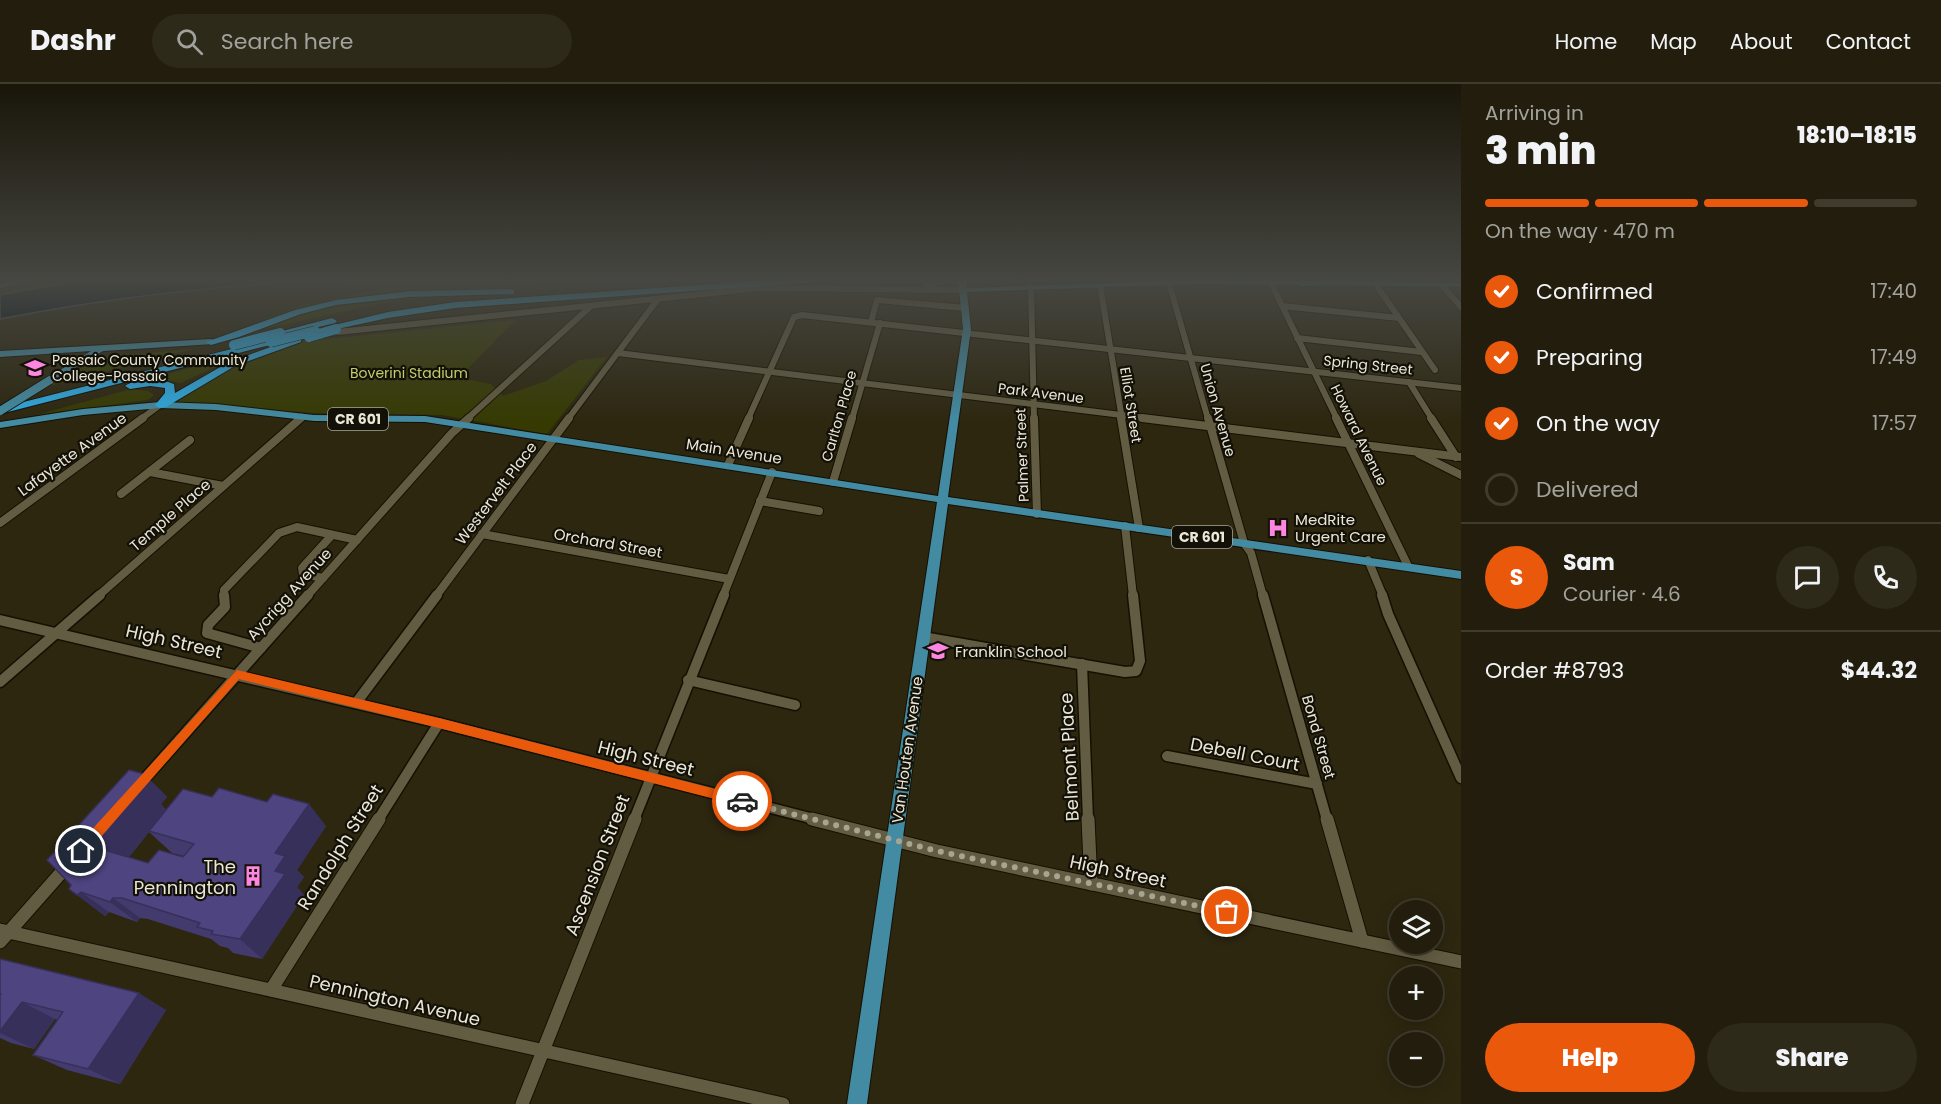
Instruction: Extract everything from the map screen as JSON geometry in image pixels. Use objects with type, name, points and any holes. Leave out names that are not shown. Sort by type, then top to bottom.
[{"type":"highway","points":[[211,342],[255,327]]},
{"type":"highway","points":[[0,404],[310,327]]},
{"type":"highway","points":[[0,411],[336,327]]},
{"type":"highway","points":[[160,405],[173,401],[227,367],[298,340],[346,327]]},
{"type":"highway","points":[[0,418],[148,383],[170,386],[170,393],[160,405]]},
{"type":"main road","name":"Van Houten Avenue","points":[[857,1104],[958,395],[966,327]]},
{"type":"main road","points":[[0,354],[211,342]]},
{"type":"main road","points":[[0,411],[100,349]]},
{"type":"main road","name":"Main Avenue","points":[[0,425],[83,412],[160,405],[216,407],[302,417],[418,418],[943,500],[1461,575]]},
{"type":"street","points":[[211,342],[406,327]]},
{"type":"street","name":"Aycrigg Avenue","points":[[136,788],[461,424],[568,327]]},
{"type":"street","name":"Westervelt Place","points":[[356,703],[638,327]]},
{"type":"street","name":"Spring Street","points":[[769,372],[790,327]]},
{"type":"street","name":"Carlton Place","points":[[833,482],[861,383],[874,327]]},
{"type":"street","name":"Spring Street","points":[[913,327],[1461,388]]},
{"type":"street","name":"Palmer Street","points":[[1032,327],[1037,513]]},
{"type":"street","name":"Elliot Street","points":[[1106,327],[1139,528]]},
{"type":"street","name":"Union Avenue","points":[[1181,327],[1244,543]]},
{"type":"street","name":"Howard Avenue","points":[[1292,327],[1408,566]]},
{"type":"street","points":[[1405,327],[1435,370]]},
{"type":"street","points":[[1297,338],[1422,352]]},
{"type":"street","name":"Park Avenue","points":[[618,353],[1458,457]]},
{"type":"street","points":[[728,465],[769,372]]},
{"type":"street","points":[[1409,382],[1458,457]]},
{"type":"street","name":"Lafayette Avenue","points":[[0,523],[160,405]]},
{"type":"street","name":"Temple Place","points":[[0,682],[302,417]]},
{"type":"street","points":[[121,494],[190,441]]},
{"type":"street","points":[[1414,451],[1461,476]]},
{"type":"street","points":[[150,472],[223,486]]},
{"type":"street","name":"Ascension Street","points":[[522,1104],[772,472]]},
{"type":"street","points":[[760,501],[819,511]]},
{"type":"street","points":[[923,637],[1136,671],[1139,666],[1138,645],[1125,526]]},
{"type":"street","points":[[261,648],[207,633],[208,625],[225,607],[224,590],[283,531],[297,527],[357,540]]},
{"type":"street","name":"Orchard Street","points":[[482,534],[729,579]]},
{"type":"street","points":[[323,578],[303,574],[302,570],[332,535]]},
{"type":"street","name":"Bond Street","points":[[1244,543],[1251,553],[1362,941]]},
{"type":"street","points":[[1368,560],[1380,586],[1388,614],[1461,778]]},
{"type":"street","name":"High Street","points":[[0,620],[439,723],[894,840],[1461,962]]},
{"type":"street","name":"Belmont Place","points":[[1082,664],[1091,884]]},
{"type":"street","points":[[688,680],[795,705]]},
{"type":"street","name":"Randolph Street","points":[[271,990],[439,723]]},
{"type":"street","name":"Debell Court","points":[[1167,756],[1317,784]]},
{"type":"street","points":[[3,934],[75,857]]},
{"type":"street","name":"Pennington Avenue","points":[[3,934],[271,990],[783,1104]]},
{"type":"green space","points":[[248,327],[274,327],[217,339]]},
{"type":"green space","name":"Boverini Stadium","points":[[450,327],[509,327],[459,378],[491,384],[503,396],[546,381],[579,360],[607,357],[547,434],[442,415],[313,413],[177,402],[198,384],[251,357],[298,342]]},
{"type":"green space","points":[[193,349],[50,386],[99,357]]},
{"type":"green space","points":[[243,354],[181,383],[165,380],[141,381]]},
{"type":"green space","points":[[131,389],[148,391],[154,395],[148,400],[36,415]]},
{"type":"building","points":[[129,770],[144,774],[135,785],[144,787],[94,847],[148,863],[159,850],[183,857],[194,844],[149,831],[183,789],[212,797],[219,788],[267,802],[273,794],[309,804],[275,853],[285,856],[275,871],[285,874],[240,939],[211,934],[213,931],[197,927],[200,923],[122,898],[113,898],[110,902],[81,892],[77,895],[69,889],[71,885],[47,860]]},
{"type":"building","points":[[0,959],[139,993],[88,1069],[33,1055],[63,1012],[22,1002],[0,1031]]},
{"type":"way so far","points":[[742,801],[937,851],[1227,912]]},
{"type":"place","name":"Passaic County Community College-Passaic","points":[[35,368]]},
{"type":"place","name":"MedRite Urgent Care","points":[[1278,528]]},
{"type":"place","name":"Franklin School","points":[[938,651]]},
{"type":"place","name":"The Pennington","points":[[253,876]]},
{"type":"route","points":[[81,851],[237,674],[742,801]]}]
